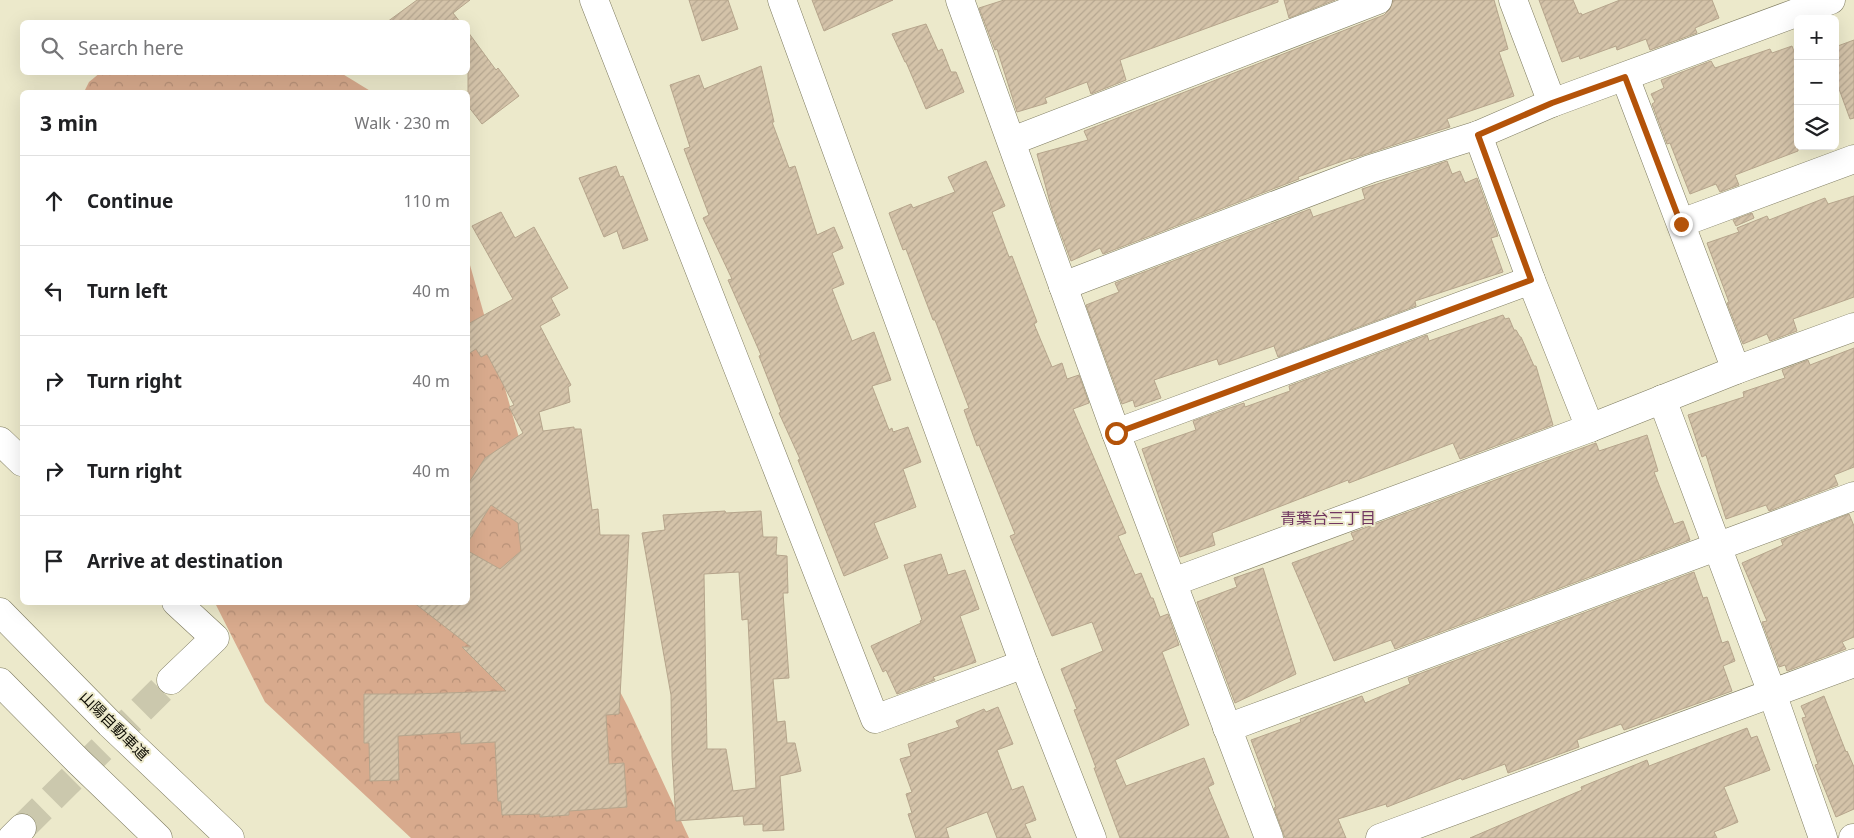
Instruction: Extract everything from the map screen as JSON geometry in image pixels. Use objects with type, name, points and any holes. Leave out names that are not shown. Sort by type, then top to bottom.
[{"type":"main road","points":[[594,0],[875,719],[1024,664]]},
{"type":"main road","points":[[782,0],[1024,664],[1092,838]]},
{"type":"main road","points":[[960,0],[1116,433],[1174,582],[1269,838]]},
{"type":"main road","points":[[1012,141],[1378,0]]},
{"type":"main road","points":[[1513,0],[1552,103]]},
{"type":"main road","points":[[1063,286],[1370,169],[1478,135],[1552,103],[1831,0]]},
{"type":"main road","points":[[1625,77],[1736,370]]},
{"type":"main road","points":[[1478,135],[1531,280],[1590,428]]},
{"type":"main road","points":[[1681,224],[1854,159]]},
{"type":"main road","points":[[1116,433],[1531,280]]},
{"type":"main road","points":[[1174,582],[1590,428],[1736,370],[1854,327]]},
{"type":"main road","points":[[1662,399],[1772,693],[1823,838]]},
{"type":"main road","points":[[0,442],[20,460]]},
{"type":"main road","points":[[1227,728],[1854,496]]},
{"type":"main road","points":[[171,680],[215,638],[179,605]]},
{"type":"main road","name":"山陽自動車道","points":[[0,612],[110,724],[230,838]]},
{"type":"main road","points":[[1380,838],[1854,663]]},
{"type":"main road","points":[[0,682],[158,838]]},
{"type":"green space","points":[[97,75],[344,75],[369,90],[85,90],[89,82]]},
{"type":"green space","points":[[470,265],[556,568],[628,707],[689,838],[411,838],[265,702],[216,605],[470,605]]},
{"type":"building","points":[[417,0],[470,0],[453,13],[458,20],[390,20]]},
{"type":"building","points":[[689,0],[728,0],[738,29],[702,41]]},
{"type":"building","points":[[812,0],[893,0],[824,31]]},
{"type":"building","points":[[1004,0],[1278,0],[1278,2],[1120,60],[1126,80],[1091,94],[1087,82],[1045,98],[1047,103],[1017,112],[997,49],[995,50],[979,8]]},
{"type":"building","points":[[1284,0],[1335,0],[1289,18]]},
{"type":"building","points":[[1393,0],[1494,0],[1508,49],[1499,52],[1514,96],[1447,119],[1450,127],[1298,177],[1299,179],[1103,254],[1100,248],[1071,261],[1052,210],[1037,154],[1088,140],[1084,131],[1384,15],[1390,9]]},
{"type":"building","points":[[1539,0],[1573,0],[1579,14],[1581,13],[1582,15],[1620,0],[1712,0],[1719,18],[1695,28],[1697,33],[1650,50],[1646,39],[1617,50],[1616,46],[1580,59],[1579,56],[1562,62]]},
{"type":"building","points":[[926,24],[938,51],[942,49],[951,72],[956,72],[964,92],[926,109],[892,34]]},
{"type":"building","points":[[470,35],[496,70],[498,68],[519,96],[482,124],[470,109],[470,90],[468,90]]},
{"type":"building","points":[[1854,40],[1854,118],[1850,119],[1839,89],[1839,46]]},
{"type":"building","points":[[1792,46],[1794,51],[1794,150],[1798,151],[1735,175],[1739,185],[1720,192],[1716,184],[1690,194],[1670,143],[1667,144],[1652,104],[1655,102],[1651,94],[1664,88],[1661,80],[1711,61],[1715,68],[1770,49],[1772,53]]},
{"type":"building","points":[[761,66],[774,122],[772,122],[789,168],[795,166],[817,235],[834,227],[843,248],[832,253],[844,284],[832,289],[852,341],[874,332],[891,380],[872,386],[889,430],[892,428],[893,432],[908,427],[921,462],[903,469],[916,507],[874,523],[888,558],[844,576],[798,460],[800,459],[779,413],[781,412],[759,356],[761,355],[728,280],[732,279],[703,218],[709,215],[684,149],[690,147],[670,85],[699,75],[704,89]]},
{"type":"building","points":[[986,161],[1005,206],[992,212],[1009,257],[1012,256],[1037,322],[1034,324],[1052,367],[1062,363],[1067,379],[1079,375],[1089,403],[1073,409],[1126,533],[1118,536],[1135,575],[1141,573],[1160,617],[1168,614],[1179,645],[1162,652],[1189,725],[1115,760],[1126,786],[1204,758],[1214,784],[1208,787],[1229,838],[1120,838],[1074,710],[1077,709],[1061,669],[1103,651],[1092,622],[1052,636],[1010,536],[1015,534],[979,445],[977,446],[964,410],[969,408],[906,249],[903,250],[889,213],[911,204],[913,208],[955,192],[948,177]]},
{"type":"building","points":[[1447,161],[1452,174],[1460,171],[1465,183],[1477,178],[1498,236],[1491,238],[1503,272],[1415,301],[1416,306],[1278,357],[1274,346],[1219,365],[1217,359],[1154,380],[1161,398],[1135,407],[1133,400],[1122,404],[1086,305],[1119,292],[1115,283],[1310,209],[1313,217],[1365,199],[1362,189]]},
{"type":"building","points":[[616,166],[620,177],[623,176],[648,240],[623,249],[617,231],[604,237],[579,178]]},
{"type":"building","points":[[1854,196],[1854,297],[1793,319],[1797,331],[1770,341],[1767,334],[1743,344],[1707,243],[1739,232],[1737,228],[1767,216],[1769,220],[1825,198],[1828,204]]},
{"type":"building","points":[[501,212],[515,238],[534,227],[568,288],[551,298],[560,315],[540,326],[571,385],[568,387],[570,402],[539,412],[543,431],[574,427],[574,429],[581,429],[592,510],[598,509],[600,535],[629,535],[619,714],[606,715],[609,764],[624,763],[627,807],[569,811],[569,815],[540,817],[540,814],[502,815],[501,801],[498,801],[495,742],[461,744],[460,732],[398,736],[399,780],[370,781],[369,743],[364,743],[364,694],[506,691],[462,647],[471,647],[417,605],[470,605],[470,552],[500,569],[521,551],[518,523],[491,505],[470,539],[470,481],[485,458],[523,433],[509,407],[514,405],[487,354],[481,357],[476,349],[470,353],[470,323],[513,299],[472,226]]},
{"type":"building","points":[[1752,213],[1754,218],[1736,226],[1733,220]]},
{"type":"building","points":[[1503,315],[1505,319],[1509,318],[1514,330],[1521,337],[1534,366],[1536,366],[1553,425],[1460,459],[1453,443],[1349,483],[1348,480],[1212,533],[1215,545],[1180,557],[1142,449],[1196,430],[1193,421],[1244,403],[1245,407],[1290,391],[1289,386],[1427,335],[1429,341]]},
{"type":"building","points":[[1854,348],[1854,467],[1834,475],[1838,485],[1769,511],[1766,505],[1726,519],[1706,455],[1702,457],[1688,415],[1744,397],[1743,392],[1785,378],[1782,370],[1808,360],[1810,365]]},
{"type":"building","points":[[1647,435],[1658,471],[1654,472],[1674,524],[1683,521],[1690,540],[1395,649],[1391,640],[1334,661],[1292,563],[1354,540],[1351,533],[1596,443],[1599,451]]},
{"type":"building","points":[[761,511],[763,537],[777,537],[776,555],[787,556],[788,593],[783,593],[789,678],[773,679],[777,722],[785,721],[787,743],[795,743],[801,771],[780,776],[784,830],[763,831],[763,824],[744,825],[743,816],[676,821],[671,695],[642,533],[665,530],[663,515]],"holes":[[[739,572],[742,620],[748,619],[756,788],[733,791],[726,749],[707,749],[704,574]]]},
{"type":"building","points":[[1849,514],[1854,526],[1854,637],[1842,642],[1846,649],[1787,671],[1785,665],[1779,667],[1762,622],[1767,621],[1742,563],[1783,545],[1781,540]]},
{"type":"building","points":[[941,554],[948,575],[965,570],[979,609],[960,616],[976,662],[933,677],[935,680],[897,694],[886,670],[883,672],[871,646],[921,623],[920,621],[922,620],[904,565]]},
{"type":"building","points":[[1263,568],[1296,674],[1235,703],[1197,602],[1237,587],[1234,578]]},
{"type":"building","points":[[1694,572],[1703,598],[1707,597],[1722,643],[1728,641],[1735,661],[1723,666],[1732,691],[1624,730],[1621,724],[1577,740],[1579,747],[1508,773],[1505,764],[1462,780],[1461,778],[1387,807],[1386,804],[1338,819],[1346,838],[1285,838],[1274,808],[1276,807],[1251,740],[1301,722],[1300,719],[1362,696],[1365,703],[1410,684],[1408,678]]},
{"type":"building","points":[[1824,696],[1846,752],[1854,767],[1854,809],[1836,817],[1815,765],[1818,764],[1802,718],[1806,717],[1801,706]]},
{"type":"building","points":[[998,707],[1013,744],[997,750],[1012,790],[1023,786],[1036,820],[1025,824],[1031,838],[997,838],[987,812],[946,828],[949,838],[916,838],[908,814],[912,813],[906,794],[912,792],[900,759],[911,756],[908,744],[959,727],[956,721],[984,709],[986,712]]},
{"type":"building","points":[[1747,728],[1751,738],[1757,736],[1770,770],[1724,787],[1738,822],[1714,832],[1717,838],[1470,838],[1582,790],[1581,787],[1647,760],[1649,766]]},
{"type":"tunnel","points":[[22,828],[171,680]]},
{"type":"district","name":"青葉台三丁目","points":[[1328,518]]},
{"type":"route","points":[[1116,433],[1531,280],[1478,135],[1552,103],[1625,77],[1681,224]]}]
